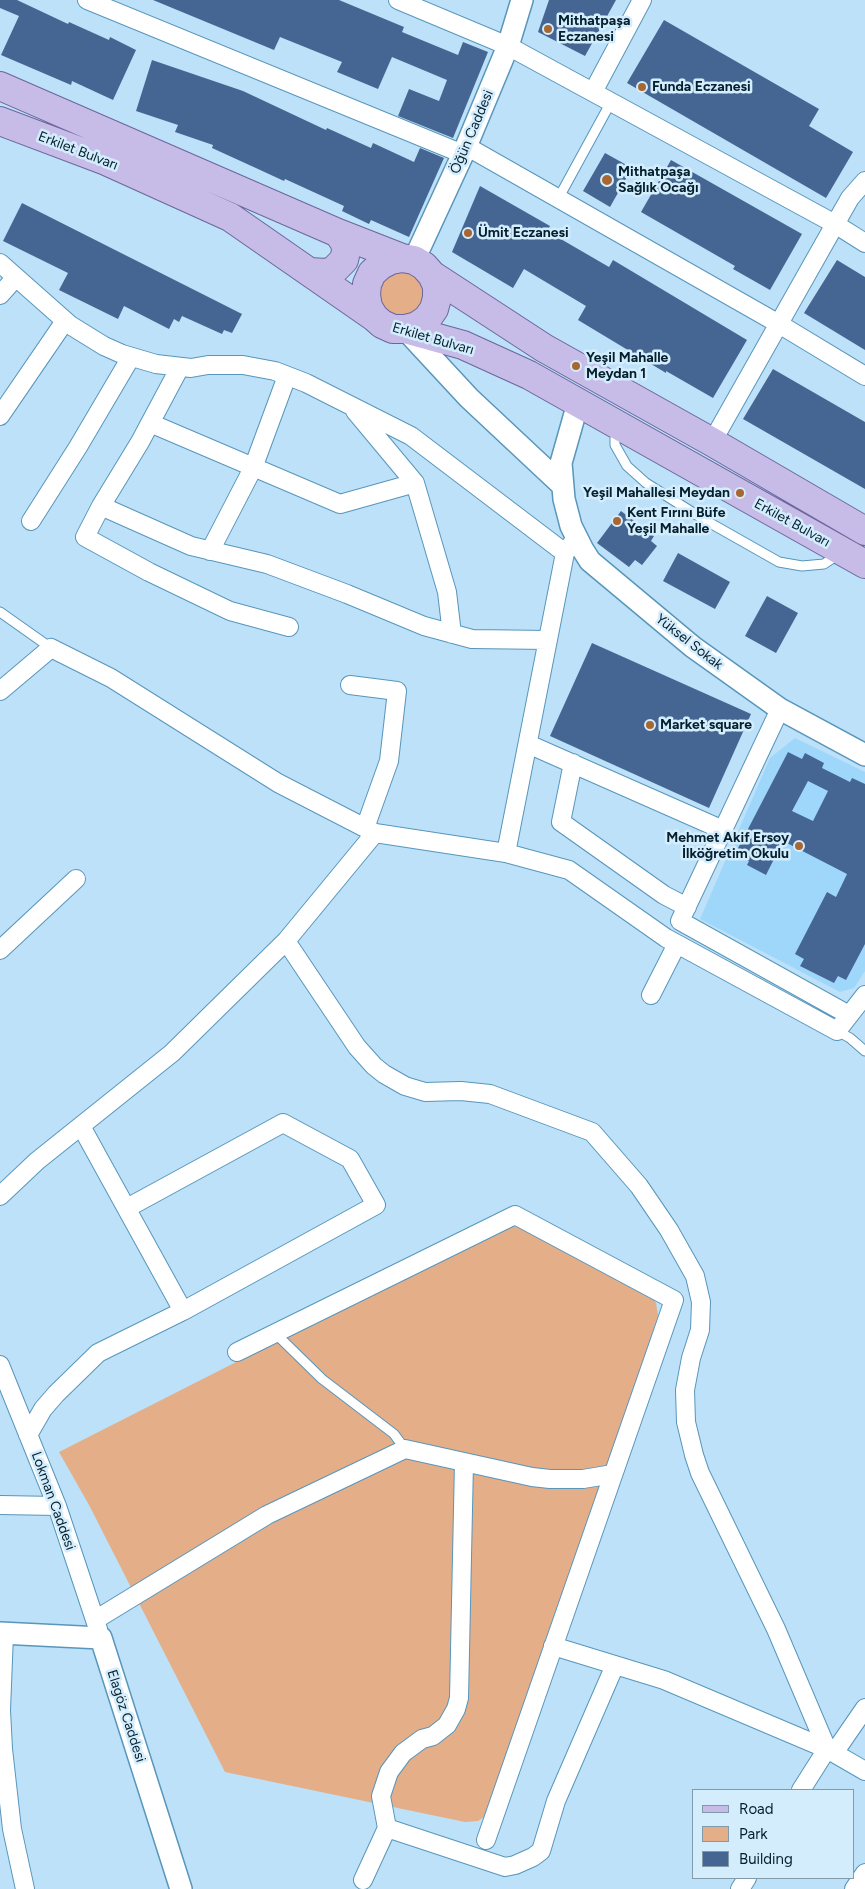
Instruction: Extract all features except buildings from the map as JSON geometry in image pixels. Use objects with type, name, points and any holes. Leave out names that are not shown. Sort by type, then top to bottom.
[{"type":"main road","name":"Erkilet Bulvarı","points":[[0,86],[338,233],[416,264],[544,348],[712,442],[865,531]]},
{"type":"main road","name":"Erkilet Bulvarı","points":[[0,122],[106,161],[230,217],[374,316],[382,324],[393,329],[405,329],[463,345],[529,375],[854,558]]},
{"type":"main road","points":[[310,272],[326,273],[333,271],[344,260],[345,242],[338,233]]},
{"type":"main road","points":[[374,316],[367,301],[367,284],[372,273],[380,265],[391,260],[416,264],[437,292],[437,298],[434,310],[427,319],[417,326],[405,329]]},
{"type":"street","points":[[88,0],[464,150],[558,199],[779,324],[865,376]]},
{"type":"street","points":[[400,0],[508,46],[835,224],[865,243]]},
{"type":"street","name":"Öğün Caddesi","points":[[416,264],[508,46],[522,0]]},
{"type":"street","points":[[593,92],[642,0]]},
{"type":"street","points":[[712,442],[850,198],[865,181]]},
{"type":"street","points":[[0,262],[65,321],[104,346],[131,357],[156,364],[180,367],[243,365],[275,371],[306,383],[411,436],[571,546],[548,640],[506,853]]},
{"type":"street","points":[[0,295],[16,277]]},
{"type":"street","points":[[0,416],[65,321]]},
{"type":"street","points":[[405,329],[470,398],[563,486]]},
{"type":"street","points":[[31,521],[78,447],[131,357]]},
{"type":"street","points":[[180,367],[150,424],[101,506],[85,537],[149,572],[230,611],[289,627]]},
{"type":"street","points":[[529,375],[549,392],[557,402],[560,414],[561,462]]},
{"type":"street","points":[[210,551],[253,468],[286,376]]},
{"type":"street","name":"Yüksel Sokak","points":[[578,403],[561,462],[571,546],[693,647],[780,709],[865,755]]},
{"type":"street","points":[[350,405],[415,483],[447,592],[452,634]]},
{"type":"street","points":[[150,424],[340,504],[415,483]]},
{"type":"street","points":[[101,506],[191,546],[267,564],[424,626],[472,639],[548,640]]},
{"type":"street","points":[[0,690],[51,648],[111,678],[278,783],[370,831],[506,853],[569,870],[666,938],[837,1031],[865,995]]},
{"type":"street","points":[[0,1196],[37,1160],[172,1053],[286,941],[370,831],[389,761],[397,691],[350,685]]},
{"type":"street","points":[[780,709],[680,922],[849,1016]]},
{"type":"street","points":[[528,744],[723,830]]},
{"type":"street","points":[[573,764],[560,822],[664,895],[688,906]]},
{"type":"street","points":[[0,950],[76,879]]},
{"type":"street","points":[[286,941],[357,1047],[384,1074],[405,1086],[426,1092],[461,1091],[490,1094],[592,1132],[624,1167],[654,1208],[689,1264],[699,1289],[702,1316],[685,1390],[686,1422],[694,1455],[704,1481],[776,1629],[831,1751]]},
{"type":"street","points":[[651,995],[677,944]]},
{"type":"street","points":[[28,1435],[43,1409],[98,1353],[183,1311],[376,1205],[350,1159],[283,1123],[127,1208]]},
{"type":"street","points":[[81,1126],[183,1311]]},
{"type":"street","points":[[237,1352],[516,1215],[674,1300],[486,1840]]},
{"type":"street","name":"Lokman Caddesi","points":[[0,1365],[57,1506],[98,1629]]},
{"type":"street","points":[[25,1889],[4,1829],[6,1787],[2,1730],[2,1633],[98,1629],[267,1515],[405,1449],[532,1477],[583,1479],[613,1474]]},
{"type":"street","points":[[363,1880],[386,1828],[381,1796],[389,1772],[403,1753],[417,1742],[433,1736],[446,1725],[454,1714],[459,1698],[464,1462]]},
{"type":"street","points":[[0,1505],[57,1506]]},
{"type":"street","name":"Elagöz Caddesi","points":[[98,1629],[181,1889]]},
{"type":"street","points":[[553,1646],[664,1680],[831,1751],[865,1771]]},
{"type":"street","points":[[386,1828],[506,1867],[533,1857],[541,1851],[556,1801],[615,1665]]},
{"type":"street","points":[[802,1789],[865,1708]]},
{"type":"street","points":[[854,1889],[865,1873]]},
{"type":"lane","points":[[558,199],[611,102]]},
{"type":"lane","points":[[614,423],[615,445],[627,466],[646,483],[703,519],[779,562],[802,566],[854,558]]},
{"type":"lane","points":[[0,612],[51,648]]},
{"type":"lane","points":[[837,1031],[850,1038],[865,1051]]},
{"type":"lane","points":[[275,1333],[322,1379],[394,1434],[405,1449]]},
{"type":"shaded area","name":"Mehmet Akif Ersoy İlköğretim Okulu","points":[[795,738],[865,772],[865,971],[854,988],[840,992],[700,919],[770,758]]},
{"type":"green space","points":[[393,267],[423,278],[426,303],[407,320],[381,312],[375,286]]},
{"type":"green space","points":[[507,1226],[522,1227],[652,1296],[656,1303],[658,1315],[612,1464],[487,1815],[478,1821],[465,1822],[225,1772],[89,1505],[59,1452]]},
{"type":"place","name":"Mithatpaşa Eczanesi","points":[[548,29]]},
{"type":"place","name":"Funda Eczanesi","points":[[642,87]]},
{"type":"place","name":"Mithatpaşa Sağlık Ocağı","points":[[607,180]]},
{"type":"place","name":"Ümit Eczanesi","points":[[468,233]]},
{"type":"place","name":"Yeşil Mahalle Meydan 1","points":[[576,366]]},
{"type":"place","name":"Yeşil Mahallesi Meydan","points":[[740,493]]},
{"type":"place","name":"Kent Fırını Büfe Yeşil Mahalle","points":[[617,521]]},
{"type":"place","name":"Market square","points":[[650,725]]},
{"type":"place","name":"Mehmet Akif Ersoy İlköğretim Okulu","points":[[799,846]]}]
